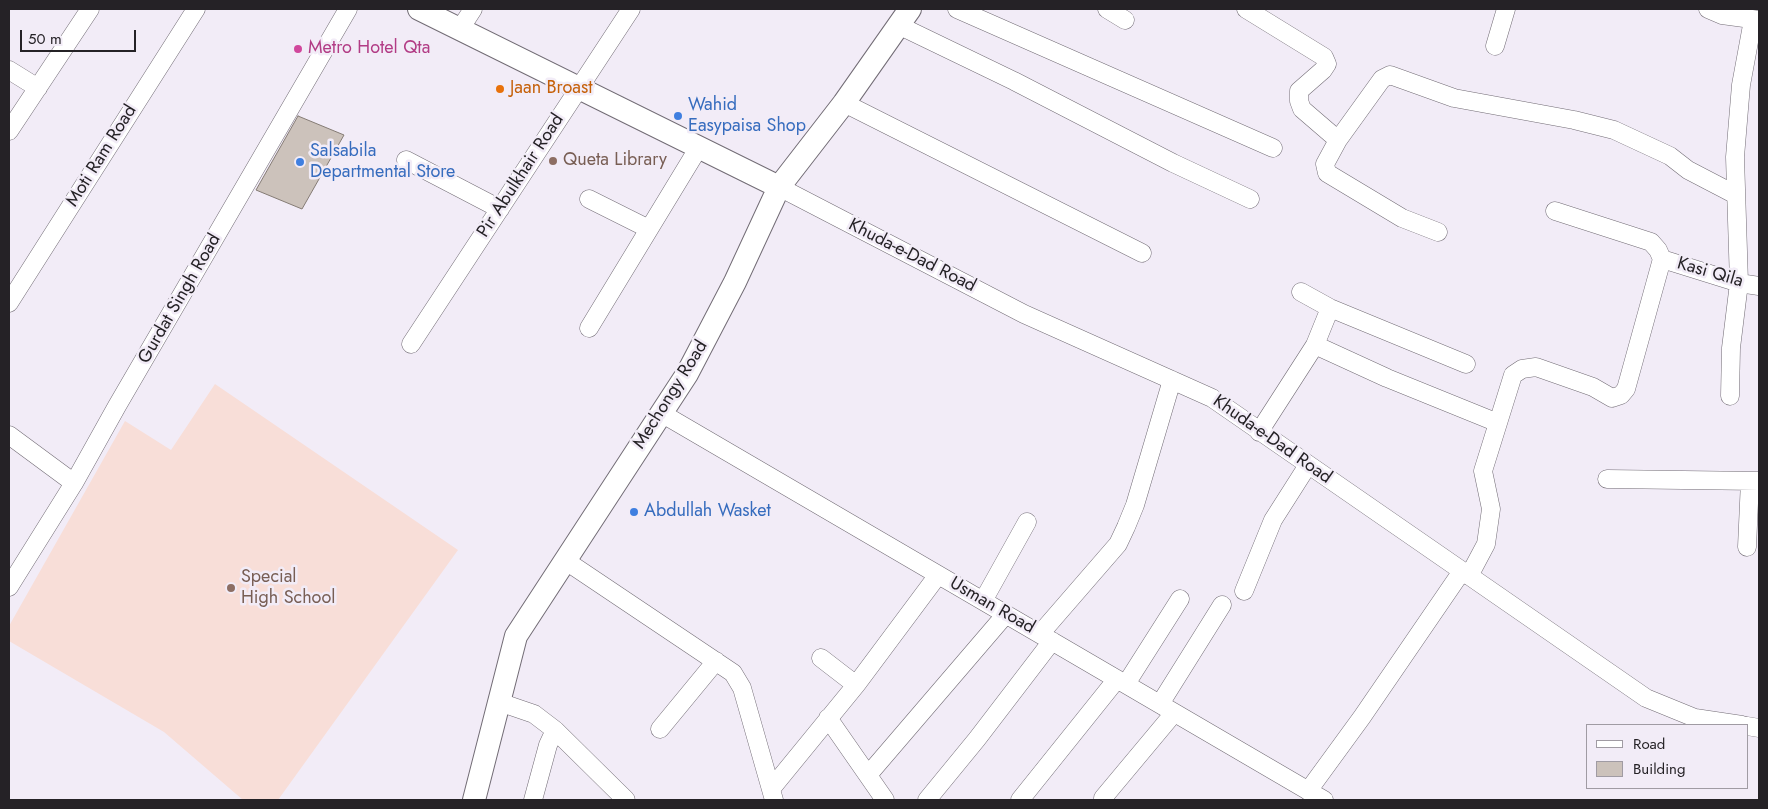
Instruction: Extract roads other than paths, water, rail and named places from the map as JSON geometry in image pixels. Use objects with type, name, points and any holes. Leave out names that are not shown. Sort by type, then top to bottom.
[{"type":"street","points":[[9,131],[90,9]]},
{"type":"street","name":"Moti Ram Road","points":[[9,303],[196,9]]},
{"type":"street","name":"Gurdat Singh Road","points":[[9,587],[74,483],[348,9]]},
{"type":"street","points":[[419,9],[779,187]]},
{"type":"street","points":[[460,29],[473,9]]},
{"type":"street","name":"Pir Abulkhair Road","points":[[411,344],[631,9]]},
{"type":"street","points":[[957,9],[1273,148]]},
{"type":"street","points":[[1107,9],[1125,20]]},
{"type":"street","points":[[1246,9],[1324,56],[1327,64],[1299,91],[1299,102],[1302,109],[1338,140]]},
{"type":"street","points":[[1495,46],[1506,9]]},
{"type":"street","points":[[1708,9],[1722,15],[1756,20],[1741,85],[1734,157],[1739,283],[1731,348],[1730,396]]},
{"type":"street","points":[[904,17],[1014,81],[1173,163],[1250,199]]},
{"type":"street","name":"Mechongy Road","points":[[474,800],[516,636],[687,374],[735,282],[779,187],[844,103],[904,17]]},
{"type":"street","points":[[9,70],[38,88]]},
{"type":"street","points":[[1438,232],[1402,218],[1327,173],[1325,164],[1338,140],[1382,79],[1390,75],[1454,98],[1574,120],[1614,130],[1670,156],[1688,170],[1736,195]]},
{"type":"street","points":[[844,103],[1142,253]]},
{"type":"street","points":[[589,328],[699,147]]},
{"type":"street","points":[[406,160],[500,209]]},
{"type":"street","name":"Khuda-e-Dad Road","points":[[779,187],[1024,314],[1212,398],[1646,698],[1695,718],[1735,724]]},
{"type":"street","points":[[589,199],[649,229]]},
{"type":"street","points":[[1318,798],[1367,709],[1486,544],[1491,509],[1483,472],[1513,375],[1522,369],[1536,367],[1593,387],[1612,398],[1621,395],[1626,389],[1662,259],[1658,250],[1651,242],[1555,211]]},
{"type":"street","name":"Kasi Qila","points":[[1662,259],[1739,283],[1759,286]]},
{"type":"street","points":[[1301,292],[1330,308],[1466,364]]},
{"type":"street","points":[[1259,432],[1315,345],[1330,308]]},
{"type":"street","points":[[1315,345],[1387,378],[1498,424]]},
{"type":"street","points":[[927,800],[977,739],[1046,638],[1118,544],[1135,505],[1172,380]]},
{"type":"street","name":"Usman Road","points":[[661,413],[1318,798]]},
{"type":"street","points":[[9,435],[74,483]]},
{"type":"street","points":[[1244,591],[1273,520],[1308,465]]},
{"type":"street","points":[[1607,479],[1754,481],[1746,547]]},
{"type":"street","points":[[983,601],[1027,522]]},
{"type":"street","points":[[566,561],[733,672],[739,680],[772,794]]},
{"type":"street","points":[[772,794],[938,575]]},
{"type":"street","points":[[1020,800],[1121,682],[1180,599]]},
{"type":"street","points":[[1103,798],[1167,708],[1222,605]]},
{"type":"street","points":[[868,776],[1006,614]]},
{"type":"street","points":[[821,658],[856,685]]},
{"type":"street","points":[[660,729],[716,661]]},
{"type":"street","points":[[500,702],[534,714],[555,730],[626,800]]},
{"type":"street","points":[[828,718],[885,800]]},
{"type":"street","points":[[533,800],[548,745],[555,730]]},
{"type":"place","name":"Metro Hotel Qta","points":[[298,49]]},
{"type":"place","name":"Jaan Broast","points":[[500,89]]},
{"type":"place","name":"Wahid Easypaisa Shop","points":[[678,116]]},
{"type":"place","name":"Queta Library","points":[[553,161]]},
{"type":"place","name":"Salsabila Departmental Store","points":[[300,162]]},
{"type":"place","name":"Abdullah Wasket","points":[[634,512]]},
{"type":"place","name":"Special High School","points":[[231,588]]}]
